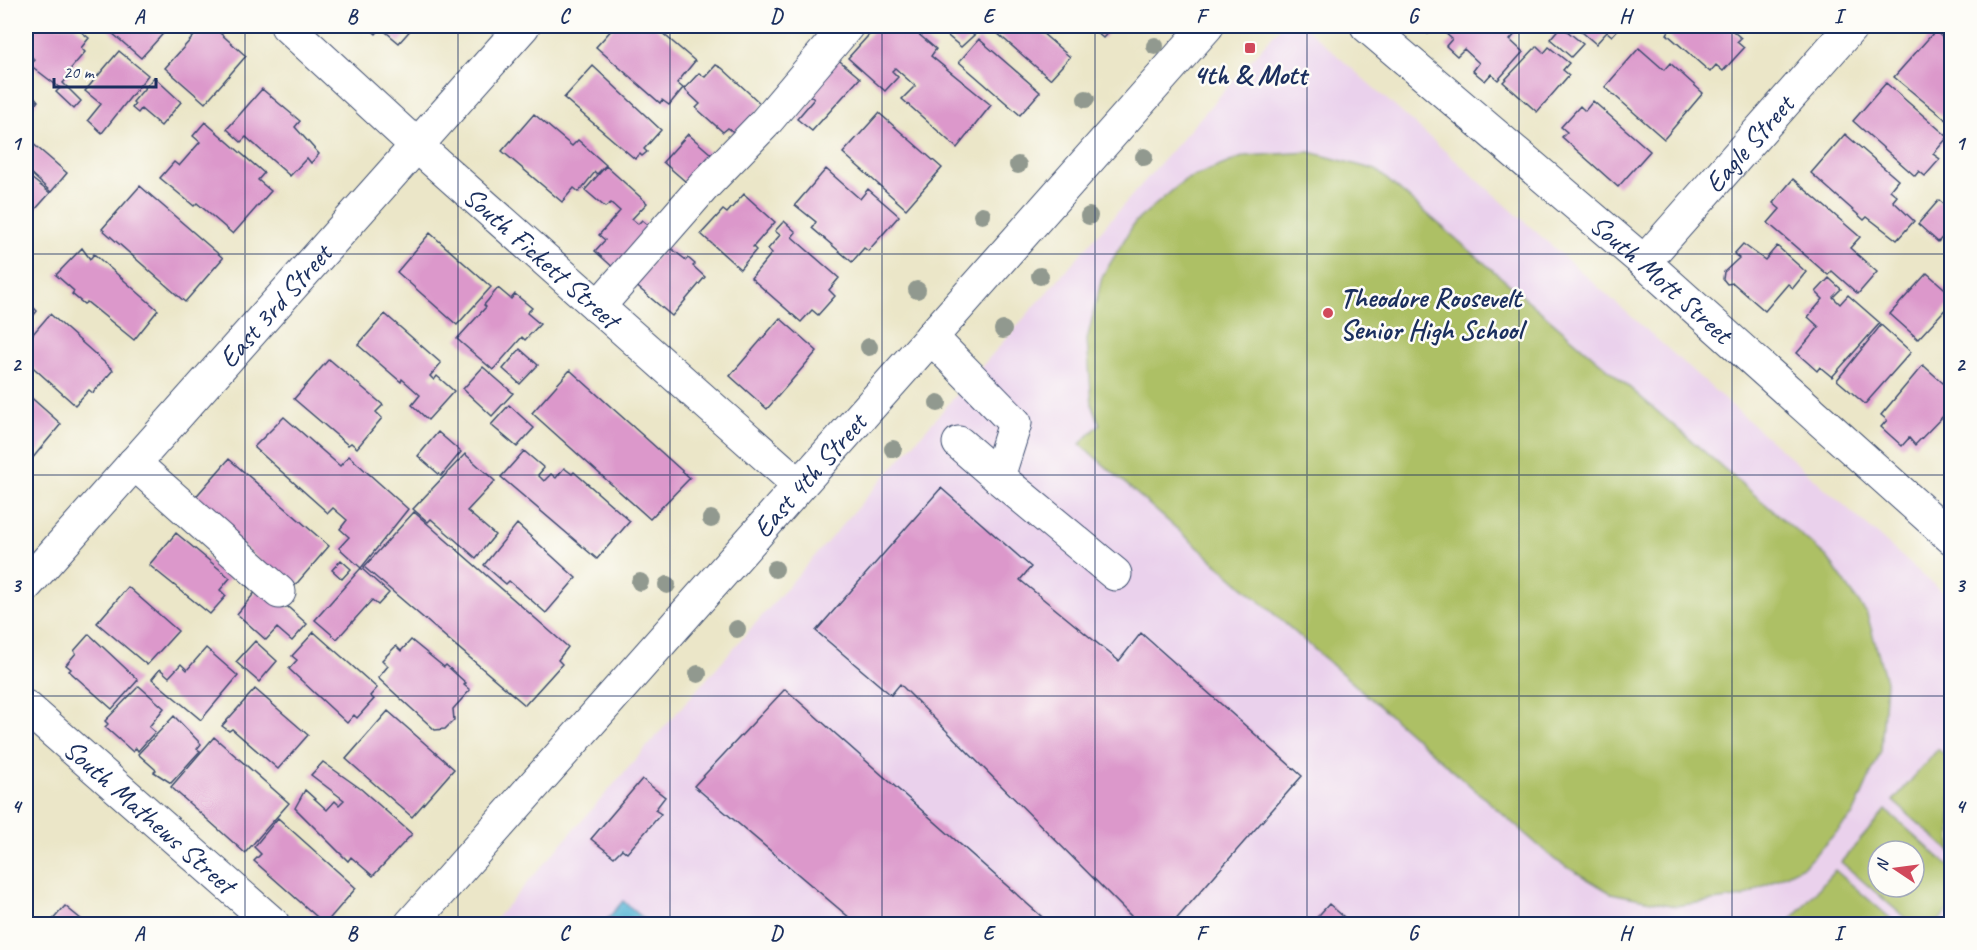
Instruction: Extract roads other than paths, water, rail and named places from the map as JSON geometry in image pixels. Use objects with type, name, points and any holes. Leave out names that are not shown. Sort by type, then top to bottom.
[{"type":"street","name":"South Fickett Street","points":[[286,26],[417,146],[799,485]]},
{"type":"street","name":"East 3rd Street","points":[[26,585],[523,26]]},
{"type":"street","points":[[598,307],[704,186],[764,124],[847,26]]},
{"type":"street","name":"East 4th Street","points":[[411,924],[1207,26]]},
{"type":"street","name":"South Mott Street","points":[[1367,26],[1644,262],[1952,538]]},
{"type":"street","name":"Eagle Street","points":[[1644,262],[1852,26]]},
{"type":"street","points":[[931,337],[1015,423],[998,477]]},
{"type":"street","points":[[959,442],[1115,574]]},
{"type":"street","points":[[134,463],[279,592]]},
{"type":"street","name":"South Mathews Street","points":[[26,707],[273,924]]},
{"type":"water","points":[[623,901],[650,924],[603,924]]},
{"type":"place","name":"4th & Mott","points":[[1250,48]]},
{"type":"place","name":"Theodore Roosevelt Senior High School","points":[[1328,313]]}]
